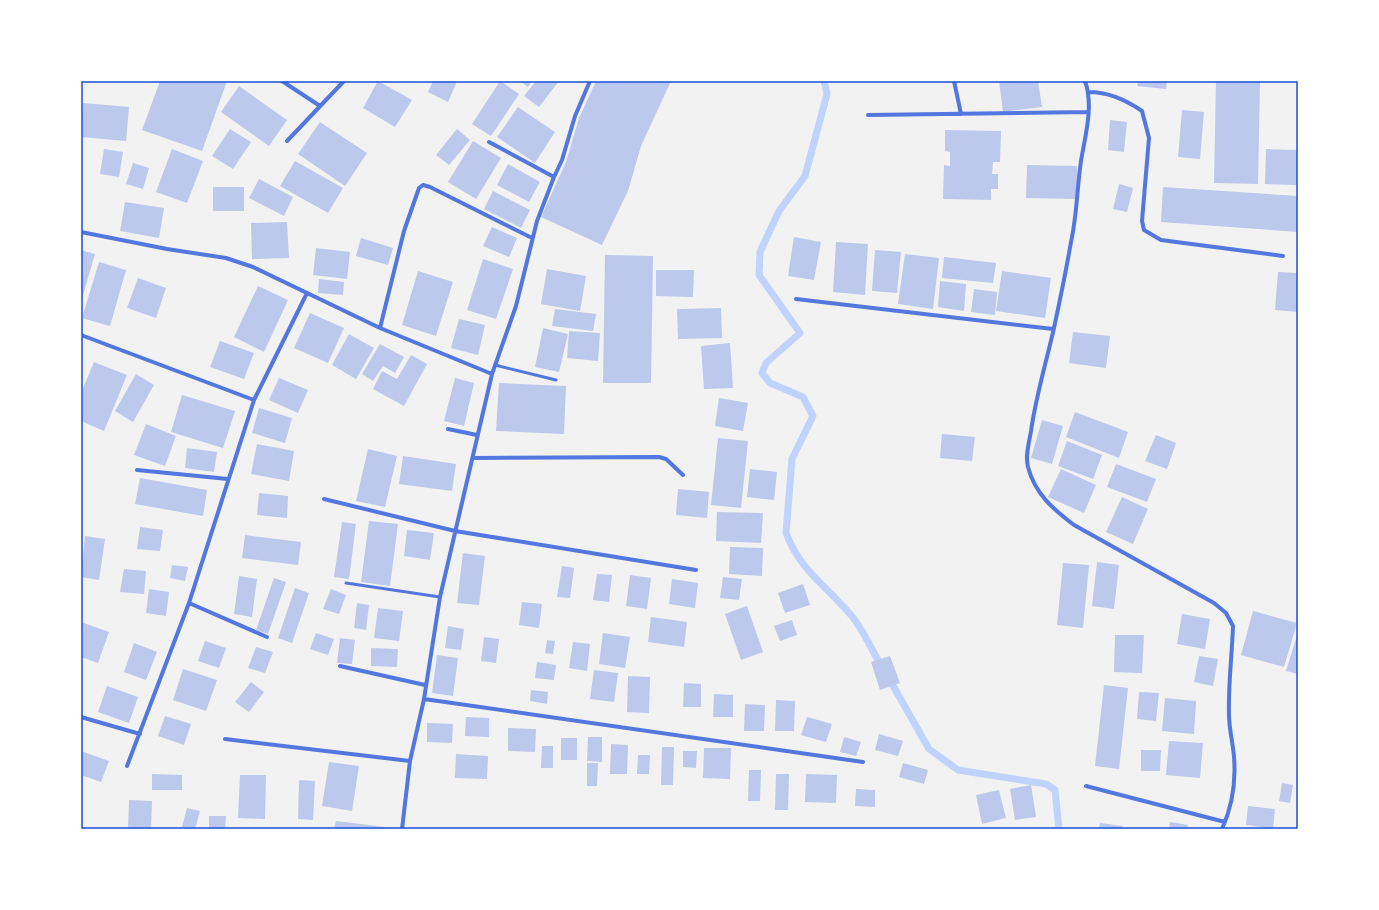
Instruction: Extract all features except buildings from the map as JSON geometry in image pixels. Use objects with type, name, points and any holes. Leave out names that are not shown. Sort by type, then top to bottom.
[{"type":"street","points":[[282,81],[320,106]]},
{"type":"street","points":[[286,141],[344,81]]},
{"type":"street","points":[[402,829],[410,762],[424,699],[440,597],[492,374],[516,306],[532,238],[554,177],[562,160],[575,116],[590,81]]},
{"type":"street","points":[[954,81],[961,114]]},
{"type":"street","points":[[1085,81],[1089,92],[1088,112],[1072,240],[1033,414],[1028,450],[1028,466],[1034,484],[1045,500],[1056,511],[1086,532],[1214,603],[1226,613],[1233,626],[1229,714],[1230,736],[1234,756],[1234,785],[1222,829]]},
{"type":"street","points":[[1089,92],[1103,92],[1132,104],[1142,111],[1149,138],[1142,221],[1144,230],[1161,240],[1283,256]]},
{"type":"street","points":[[868,115],[1088,112]]},
{"type":"street","points":[[489,142],[554,177]]},
{"type":"street","points":[[380,328],[404,231],[418,188],[423,185],[430,187],[532,238]]},
{"type":"street","points":[[81,232],[166,249],[226,258],[253,267],[380,328],[492,374]]},
{"type":"street","points":[[127,766],[189,602],[254,400],[307,293]]},
{"type":"street","points":[[796,299],[1053,329]]},
{"type":"street","points":[[81,335],[254,400]]},
{"type":"street","points":[[448,429],[477,435]]},
{"type":"street","points":[[472,458],[659,457],[666,459],[683,475]]},
{"type":"street","points":[[137,470],[228,479]]},
{"type":"street","points":[[324,499],[455,531],[696,570]]},
{"type":"street","points":[[189,602],[267,637]]},
{"type":"street","points":[[340,666],[425,685]]},
{"type":"street","points":[[424,699],[863,762]]},
{"type":"street","points":[[81,717],[140,734]]},
{"type":"street","points":[[225,739],[410,762]]},
{"type":"street","points":[[1086,786],[1225,822]]},
{"type":"lane","points":[[495,365],[556,380]]},
{"type":"lane","points":[[346,583],[440,597]]},
{"type":"waterway","points":[[824,81],[827,94],[805,176],[779,211],[760,252],[759,275],[800,333],[766,363],[762,373],[770,383],[803,397],[813,416],[792,459],[786,533],[798,557],[854,619],[863,632],[882,667]]},
{"type":"waterway","points":[[888,677],[929,749],[958,770],[1046,784],[1055,790],[1059,829]]}]
